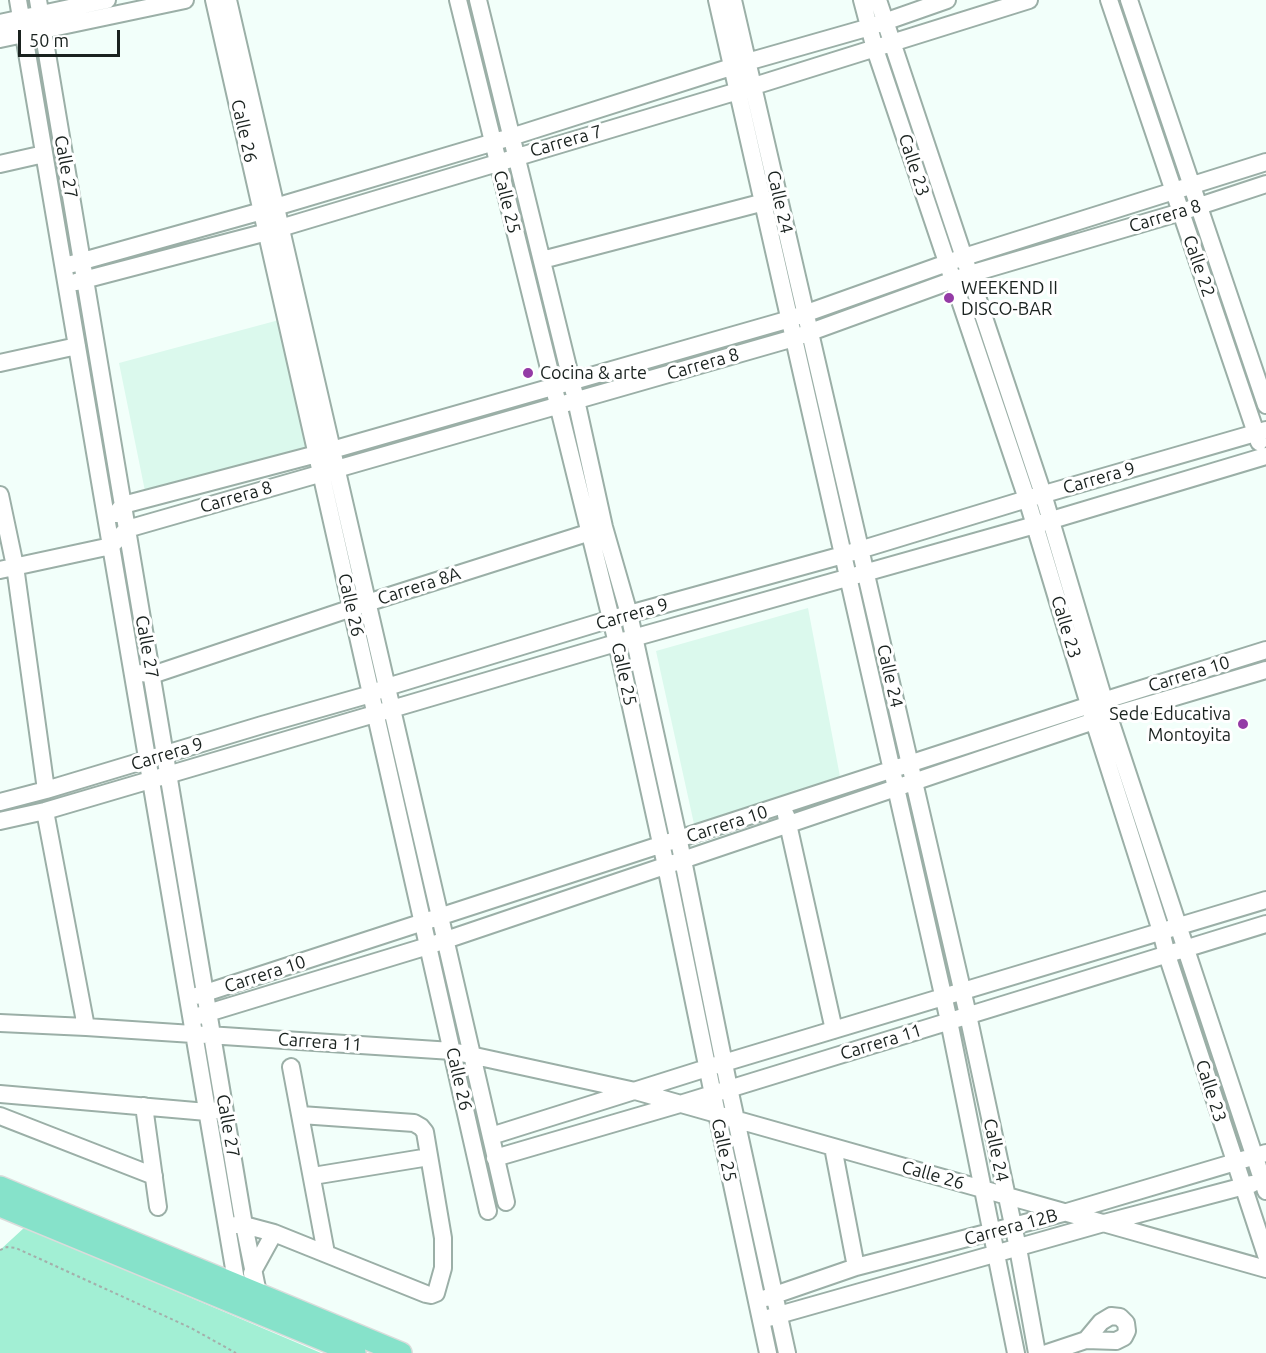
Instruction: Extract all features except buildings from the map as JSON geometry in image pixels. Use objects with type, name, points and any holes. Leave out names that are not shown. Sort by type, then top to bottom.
[{"type":"main road","points":[[0,1187],[249,1284],[401,1353]]},
{"type":"main road","points":[[0,1206],[355,1353]]},
{"type":"street","name":"Calle 27","points":[[18,0],[226,1224],[249,1284]]},
{"type":"street","points":[[0,39],[40,15],[107,0]]},
{"type":"street","points":[[40,15],[185,0]]},
{"type":"street","name":"Calle 26","points":[[214,0],[269,209],[379,691],[440,917],[506,1202]]},
{"type":"street","name":"Calle 26","points":[[228,0],[269,209]]},
{"type":"street","name":"Calle 25","points":[[458,0],[557,405],[597,530],[629,614],[625,640],[661,845],[768,1353]]},
{"type":"street","name":"Calle 25","points":[[478,0],[576,400],[611,619],[625,640],[683,860],[729,1088],[787,1353]]},
{"type":"street","name":"Calle 24","points":[[717,0],[740,65]]},
{"type":"street","name":"Calle 24","points":[[733,0],[740,65],[802,335],[843,555],[944,997],[1016,1353]]},
{"type":"street","name":"Calle 23","points":[[862,0],[891,42],[1052,520],[1100,711],[1167,955],[1266,1255]]},
{"type":"street","name":"Calle 23","points":[[878,0],[875,49],[1035,525],[1260,1155],[1265,1183]]},
{"type":"street","name":"Carrera 7","points":[[63,267],[511,137],[877,24],[947,0]]},
{"type":"street","name":"Carrera 7","points":[[66,285],[274,230],[875,49],[891,42],[1029,0]]},
{"type":"street","name":"Calle 22","points":[[1109,0],[1181,212],[1261,432],[1265,459]]},
{"type":"street","name":"Calle 22","points":[[1129,0],[1266,405]]},
{"type":"street","name":"Calle 27","points":[[40,15],[244,1225],[249,1284]]},
{"type":"street","points":[[0,23],[23,26]]},
{"type":"street","points":[[0,164],[44,154]]},
{"type":"street","name":"Carrera 8","points":[[123,505],[572,382],[798,317],[964,257],[1266,162]]},
{"type":"street","name":"Carrera 8","points":[[127,529],[802,335],[970,274],[1181,212],[1266,184]]},
{"type":"street","points":[[542,260],[771,201]]},
{"type":"street","name":"Calle 24","points":[[802,335],[866,572],[968,1015],[1018,1248],[1037,1353]]},
{"type":"street","points":[[0,363],[77,346]]},
{"type":"street","name":"Carrera 9","points":[[0,802],[379,691],[611,619],[843,555],[1043,494],[1261,432]]},
{"type":"street","name":"Carrera 9","points":[[0,821],[45,812],[625,640],[1265,459]]},
{"type":"street","points":[[0,495],[8,568],[46,790]]},
{"type":"street","points":[[107,524],[123,505]]},
{"type":"street","points":[[8,568],[111,546],[127,529]]},
{"type":"street","name":"Carrera 8A","points":[[132,671],[152,675],[360,605],[597,530]]},
{"type":"street","name":"Carrera 10","points":[[191,1017],[428,946],[788,824],[897,790],[1100,711],[1266,650]]},
{"type":"street","name":"Carrera 10","points":[[188,999],[910,764],[1100,711],[1266,670]]},
{"type":"street","name":"Calle 26","points":[[384,711],[423,923],[488,1211]]},
{"type":"street","points":[[783,805],[834,1030]]},
{"type":"street","points":[[45,812],[86,1027]]},
{"type":"street","points":[[560,878],[568,898]]},
{"type":"street","name":"Carrera 11","points":[[490,1136],[707,1068],[1266,900]]},
{"type":"street","name":"Carrera 11","points":[[495,1158],[680,1104],[1266,924]]},
{"type":"street","name":"Carrera 11","points":[[0,1023],[452,1051],[635,1091]]},
{"type":"street","points":[[291,1067],[326,1253]]},
{"type":"street","name":"Calle 26","points":[[635,1091],[1266,1269]]},
{"type":"street","points":[[0,1094],[207,1112],[225,1110]]},
{"type":"street","points":[[144,1106],[158,1207]]},
{"type":"street","points":[[226,1224],[244,1225],[274,1233],[426,1294],[436,1293],[443,1268],[443,1238],[425,1132],[414,1124],[301,1115]]},
{"type":"street","points":[[0,1116],[154,1176]]},
{"type":"street","points":[[833,1146],[856,1267]]},
{"type":"street","name":"Carrera 12B","points":[[757,1301],[856,1267],[992,1233],[1260,1155]]},
{"type":"street","points":[[313,1176],[429,1157]]},
{"type":"street","name":"Carrera 12B","points":[[761,1320],[1104,1223],[1265,1183]]},
{"type":"street","points":[[249,1284],[274,1233]]},
{"type":"street","points":[[1047,1353],[1086,1340]]},
{"type":"path","points":[[0,1250],[7,1247],[16,1248],[191,1328],[236,1353]]},
{"type":"shaded area","points":[[279,320],[308,450],[146,496],[119,363]]},
{"type":"shaded area","points":[[808,608],[841,782],[696,833],[656,651]]},
{"type":"green space","points":[[25,1227],[321,1353],[0,1353],[0,1250]]},
{"type":"place","name":"WEEKEND II DISCO-BAR","points":[[949,298]]},
{"type":"place","name":"Cocina & arte","points":[[528,373]]},
{"type":"place","name":"Sede Educativa Montoyita","points":[[1243,724]]}]
